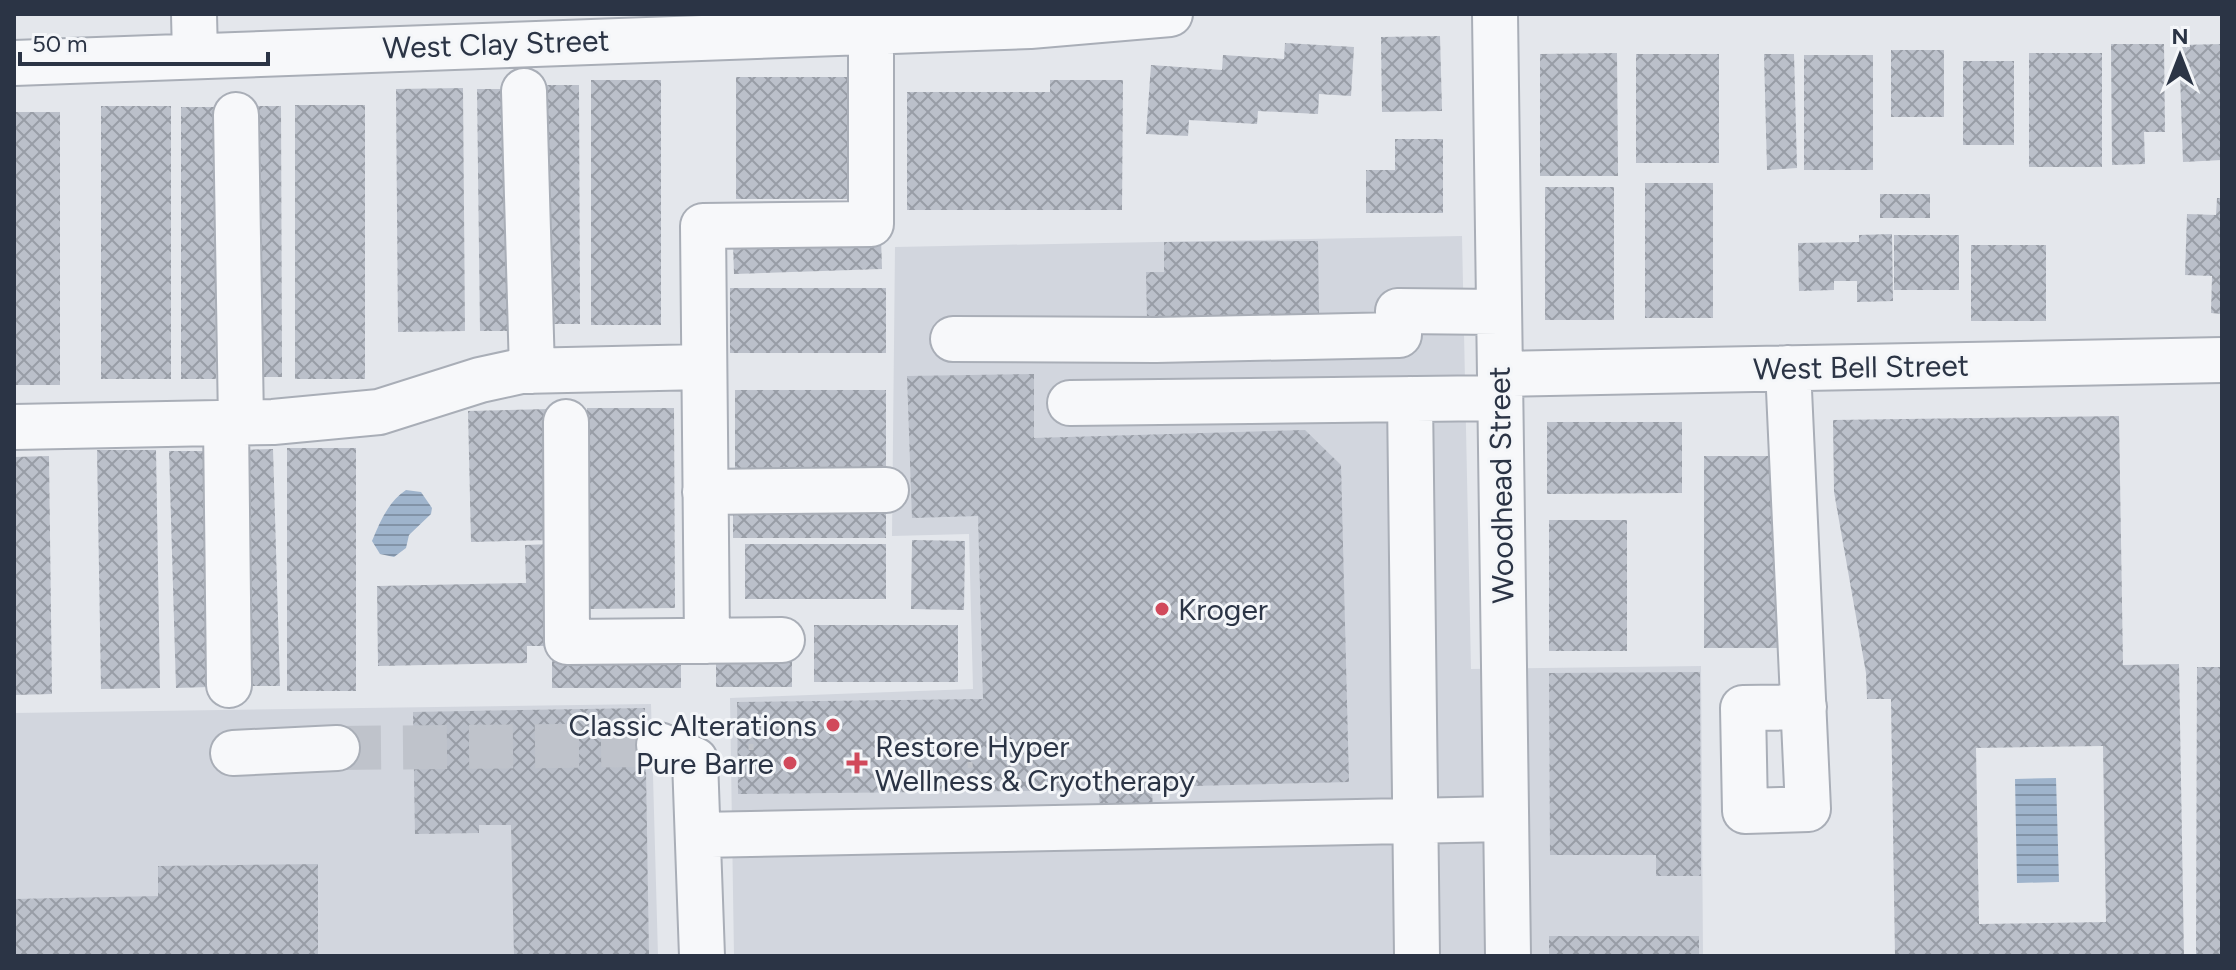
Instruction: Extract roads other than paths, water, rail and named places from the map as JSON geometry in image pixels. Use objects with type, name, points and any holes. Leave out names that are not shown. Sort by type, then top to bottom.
[{"type":"street","name":"West Clay Street","points":[[14,63],[195,35],[713,25],[871,31],[1030,26],[1170,14]]},
{"type":"street","name":"Woodhead Street","points":[[1495,14],[1508,956]]},
{"type":"street","points":[[707,641],[703,226],[871,224],[871,31]]},
{"type":"street","points":[[524,91],[532,371]]},
{"type":"street","points":[[229,685],[236,115]]},
{"type":"street","points":[[953,339],[1156,340],[1399,335],[1398,311],[1499,312]]},
{"type":"street","name":"West Bell Street","points":[[1070,403],[1410,399],[1500,386],[1788,368],[2222,360]]},
{"type":"street","points":[[14,427],[233,423],[379,412],[480,380],[532,371],[704,367]]},
{"type":"street","points":[[1788,368],[1804,707]]},
{"type":"street","points":[[1410,399],[1417,956]]},
{"type":"street","points":[[566,422],[567,642],[782,640]]},
{"type":"street","points":[[705,492],[886,490]]},
{"type":"street","points":[[233,753],[337,748]]},
{"type":"street","points":[[677,752],[698,835],[702,956]]},
{"type":"street","points":[[698,835],[1506,819]]},
{"type":"water","points":[[406,490],[421,492],[432,508],[431,514],[409,535],[406,548],[394,557],[380,554],[372,541],[389,506]]},
{"type":"water","points":[[2056,778],[2059,882],[2017,883],[2015,779]]},
{"type":"tunnel","points":[[337,748],[659,745]]},
{"type":"place","name":"Kroger","points":[[1162,609]]},
{"type":"place","name":"Classic Alterations","points":[[833,725]]},
{"type":"place","name":"Pure Barre","points":[[790,763]]},
{"type":"place","name":"Restore Hyper Wellness & Cryotherapy","points":[[857,763]]}]
